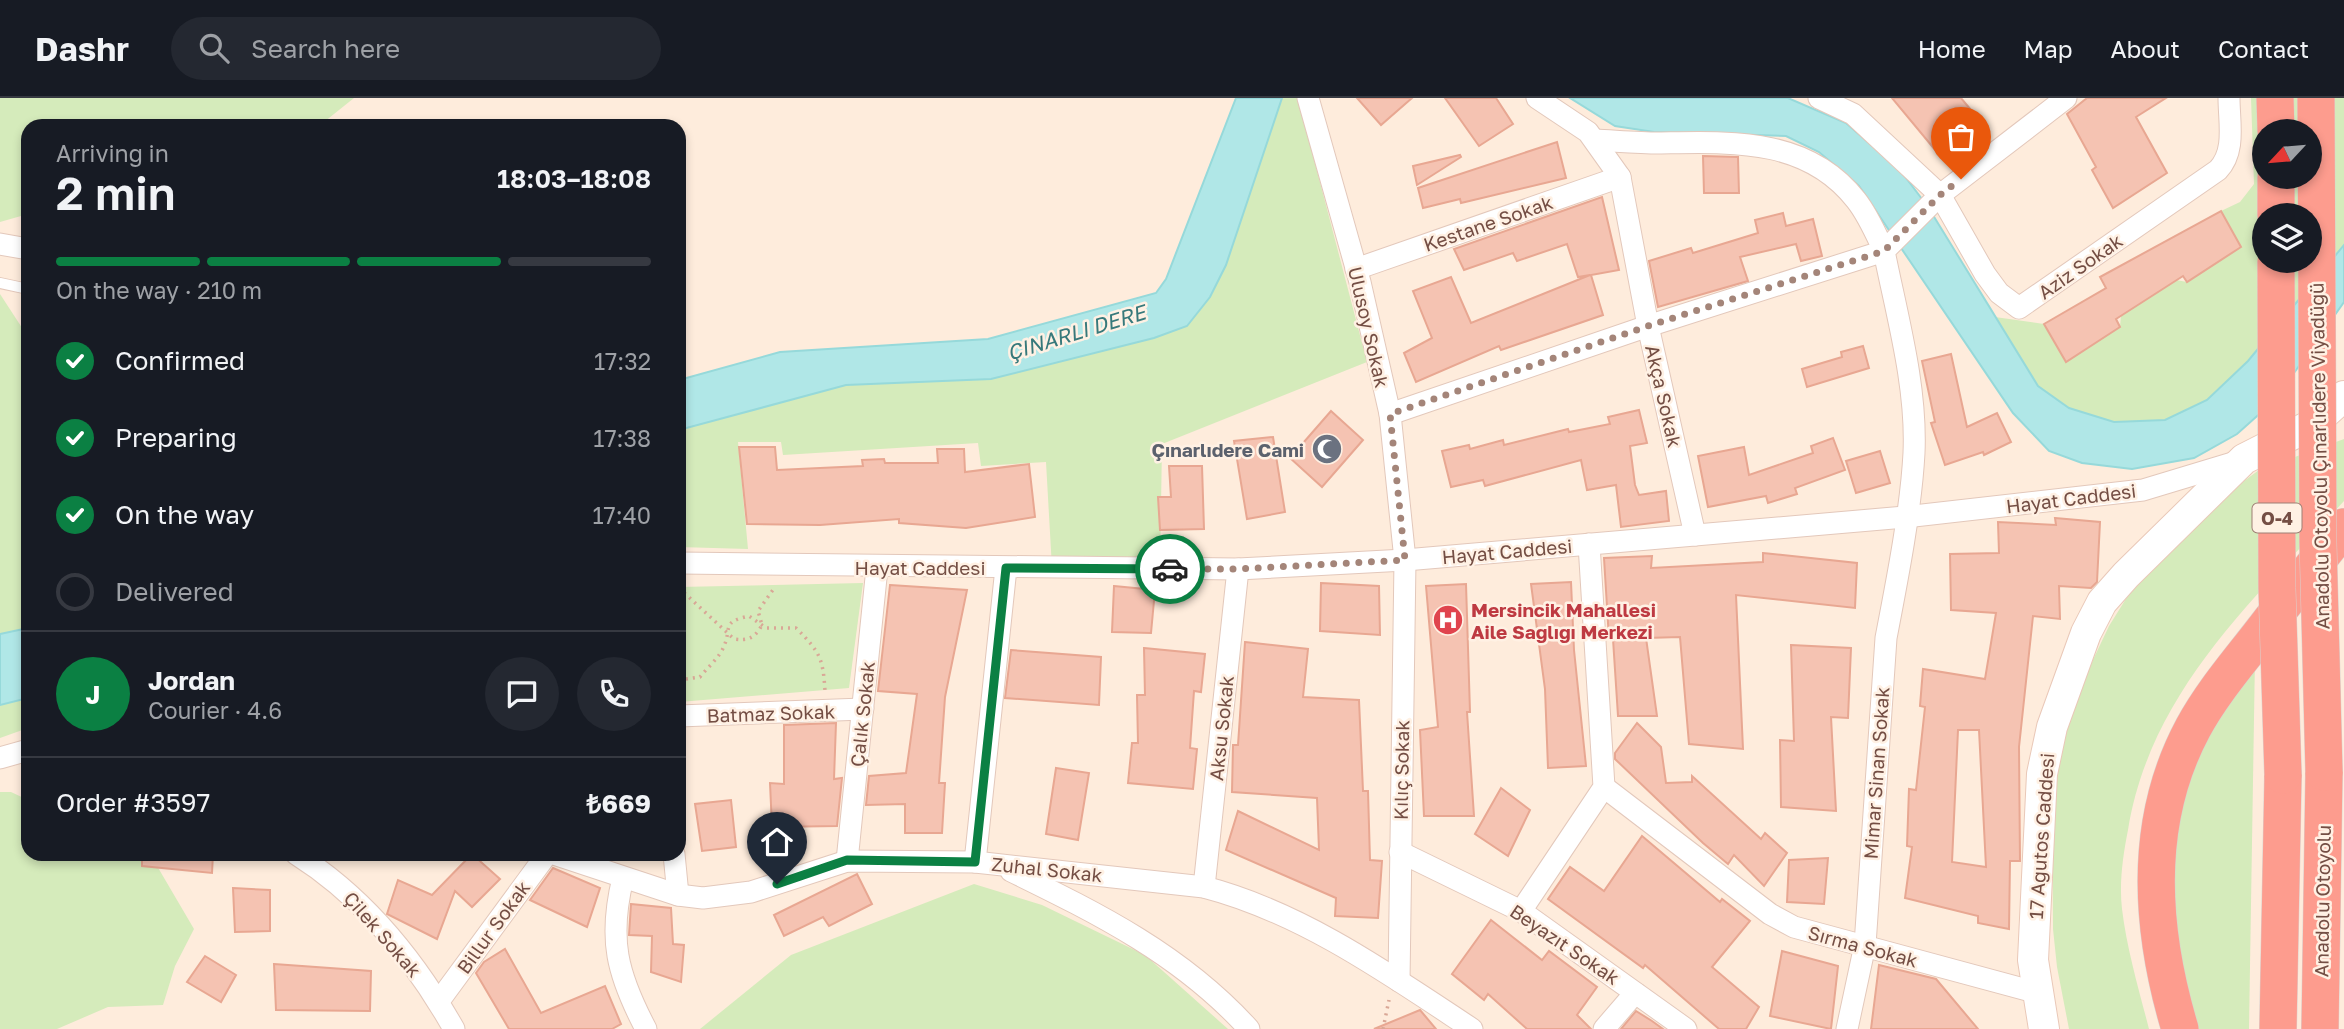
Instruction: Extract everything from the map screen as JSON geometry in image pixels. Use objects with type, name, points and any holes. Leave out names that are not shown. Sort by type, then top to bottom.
[{"type":"highway","points":[[2275,98],[2276,119]]},
{"type":"highway","name":"Anadolu Otoyolu Çınarlıdere Viyadüğü","points":[[2316,98],[2318,541],[2324,772]]},
{"type":"highway","name":"Anadolu Otoyolu Çınarlıdere Viyadüğü","points":[[2276,273],[2277,588],[2283,775],[2278,1029]]},
{"type":"highway","points":[[2180,1029],[2166,984],[2155,918],[2155,853],[2169,793],[2193,728],[2228,674],[2344,527]]},
{"type":"highway","name":"Anadolu Otoyolu","points":[[2320,1029],[2324,772]]},
{"type":"street","name":"Ulusoy Sokak","points":[[1308,98],[1356,270],[1390,414],[1405,560]]},
{"type":"street","points":[[1537,98],[1595,140],[1737,141],[1795,155],[1819,166],[1841,183],[1891,245],[1910,396],[1914,452],[1905,517]]},
{"type":"street","name":"Aziz Sokak","points":[[1819,98],[1855,106],[1934,201],[1999,293],[2019,308],[2218,170],[2226,162],[2230,149],[2229,98]]},
{"type":"street","points":[[1390,414],[1891,245],[1934,201],[2066,98]]},
{"type":"street","name":"Akça Sokak","points":[[1595,140],[1620,177],[1648,326],[1695,535]]},
{"type":"street","name":"Kestane Sokak","points":[[1356,270],[1620,177]]},
{"type":"street","points":[[0,244],[21,248]]},
{"type":"street","name":"17 Ağutos Caddesi","points":[[2044,1029],[2033,960],[2042,774],[2058,706],[2085,633],[2102,603],[2126,575],[2244,459],[2313,424],[2344,396]]},
{"type":"street","name":"Hayat Caddesi","points":[[686,563],[877,568],[1238,569],[1405,560],[1905,517],[2143,490],[2244,459]]},
{"type":"street","name":"Mimar Sinan Sokak","points":[[1847,1029],[1864,946],[1886,638],[1905,517]]},
{"type":"street","points":[[1521,911],[1604,787],[1589,544]]},
{"type":"street","name":"Kılıç Sokak","points":[[1396,979],[1405,560]]},
{"type":"street","name":"Çalık Sokak","points":[[847,860],[877,568]]},
{"type":"street","points":[[1006,568],[985,862],[1111,920],[1157,948],[1224,1002],[1249,1029]]},
{"type":"street","name":"Aksu Sokak","points":[[1204,887],[1238,569]]},
{"type":"street","name":"Batmaz Sokak","points":[[686,716],[863,709]]},
{"type":"street","points":[[0,758],[21,753]]},
{"type":"street","name":"Sırma Sokak","points":[[1604,787],[1770,914],[1794,928],[2038,993]]},
{"type":"street","name":"Beyazıt Sokak","points":[[1400,852],[1521,911],[1686,1029]]},
{"type":"street","name":"Zuhal Sokak","points":[[574,861],[678,895],[727,897],[751,892],[847,860],[985,862],[1204,887],[1233,895],[1286,917],[1396,979],[1472,1029]]},
{"type":"street","name":"Çilek Sokak","points":[[306,861],[351,894],[439,1001],[454,1029]]},
{"type":"street","name":"Billur Sokak","points":[[439,1001],[542,861]]},
{"type":"street","points":[[675,861],[678,895]]},
{"type":"street","points":[[622,878],[615,908],[614,935],[618,965],[626,993],[646,1029]]},
{"type":"street","points":[[1604,1029],[1636,993]]},
{"type":"lane","points":[[0,283],[21,288]]},
{"type":"path","points":[[686,595],[725,632],[734,639],[745,641],[757,634],[762,625],[758,611],[771,589],[778,585]]},
{"type":"path","points":[[686,679],[700,677],[725,646],[725,632],[730,624],[749,616],[762,625],[796,628],[810,642],[823,661],[826,711]]},
{"type":"path","points":[[1383,1029],[1396,979]]},
{"type":"green space","points":[[0,98],[354,98],[328,119],[21,119],[21,216],[0,222]]},
{"type":"green space","points":[[1260,98],[1298,98],[1367,362],[1162,444],[1160,569],[1052,568],[1046,462],[981,466],[978,443],[783,455],[781,442],[738,442],[748,549],[686,547],[686,409],[1156,311]]},
{"type":"green space","points":[[2251,98],[2344,98],[2344,245],[2322,272],[2322,203],[2252,203],[2252,273],[2321,273],[2248,361],[2207,400],[2165,420],[2114,423],[2069,408],[2038,386],[1995,317],[2044,324],[2066,361],[2120,327],[2121,315],[2176,280],[2187,282],[2241,247],[2221,211],[2240,202],[2252,187],[2252,189],[2322,189],[2322,119],[2252,119],[2252,127]]},
{"type":"green space","points":[[0,294],[21,326],[21,630],[0,634]]},
{"type":"green space","points":[[2344,439],[2344,501],[2275,574],[2211,650],[2182,691],[2158,734],[2140,780],[2128,830],[2121,899],[2130,955],[2149,1029],[2069,1029],[2053,929],[2052,782],[2064,721],[2109,626],[2134,586],[2217,501],[2259,470]]},
{"type":"green space","points":[[863,583],[849,688],[686,701],[686,587]]},
{"type":"green space","points":[[2255,657],[2249,1029],[2194,1029],[2165,912],[2188,759]]},
{"type":"green space","points":[[21,700],[21,730],[0,738],[0,705]]},
{"type":"green space","points":[[0,792],[11,792],[21,797],[21,861],[154,861],[194,929],[175,966],[163,1005],[108,1007],[57,1029],[0,1029]]},
{"type":"green space","points":[[974,884],[1042,905],[1145,955],[1228,1029],[700,1029],[791,955]]},
{"type":"water","name":"ÇINARLI DERE","points":[[1236,98],[1282,98],[1226,265],[1210,297],[1187,326],[1154,338],[991,379],[846,385],[686,428],[686,378],[780,352],[988,339],[1156,293],[1166,279]]},
{"type":"water","points":[[1570,98],[1788,98],[1846,123],[1900,170],[1928,207],[2038,386],[2069,408],[2114,422],[2165,420],[2207,400],[2248,361],[2344,245],[2344,302],[2275,400],[2237,434],[2194,458],[2132,469],[2082,463],[2049,451],[2013,413],[1859,186],[1819,152],[1786,136],[1654,132],[1615,126]]},
{"type":"water","points":[[21,630],[21,700],[0,705],[0,634]]},
{"type":"building","points":[[1357,98],[1412,98],[1381,125]]},
{"type":"building","points":[[1445,98],[1496,98],[1513,124],[1479,146]]},
{"type":"building","points":[[1892,98],[1961,98],[1976,116],[1936,151]]},
{"type":"building","points":[[2087,98],[2166,98],[2136,117],[2167,173],[2113,208],[2092,170],[2096,167],[2067,114]]},
{"type":"building","points":[[1557,142],[1566,178],[1461,203],[1460,199],[1423,208],[1418,188]]},
{"type":"building","points":[[1460,155],[1461,157],[1417,185],[1413,166]]},
{"type":"building","points":[[1703,156],[1738,157],[1739,193],[1704,193]]},
{"type":"building","points":[[1602,197],[1619,270],[1591,275],[1603,315],[1501,350],[1499,346],[1416,382],[1404,353],[1432,338],[1413,291],[1451,277],[1471,323],[1590,275],[1578,277],[1567,244],[1517,261],[1513,253],[1464,270],[1454,249]]},
{"type":"building","points":[[2221,211],[2241,247],[2187,282],[2183,276],[2116,319],[2120,327],[2066,362],[2044,324],[2106,288],[2100,277]]},
{"type":"building","points":[[1783,213],[1786,226],[1813,219],[1822,256],[1801,261],[1796,244],[1740,257],[1748,281],[1658,307],[1649,261],[1691,248],[1693,253],[1758,233],[1755,220]]},
{"type":"building","points":[[1863,346],[1869,368],[1807,387],[1802,369],[1842,357],[1841,352]]},
{"type":"building","points":[[1951,354],[1967,427],[1997,413],[2011,442],[1984,455],[1983,452],[1945,465],[1931,423],[1935,422],[1922,361]]},
{"type":"building","points":[[1639,410],[1647,443],[1630,446],[1635,485],[1639,495],[1666,491],[1669,521],[1621,527],[1616,485],[1587,490],[1581,460],[1485,486],[1483,480],[1451,487],[1442,451],[1469,445],[1470,449],[1503,440],[1504,445],[1568,429],[1569,432],[1610,424],[1608,417]]},
{"type":"building","name":"Çınarlıdere Cami","points":[[1331,411],[1363,440],[1322,487],[1290,458]]},
{"type":"building","points":[[1273,437],[1285,512],[1247,519],[1234,441]]},
{"type":"building","points":[[1833,438],[1845,470],[1795,488],[1797,494],[1768,503],[1766,496],[1708,507],[1698,456],[1744,447],[1749,475],[1813,453],[1811,446]]},
{"type":"building","points":[[739,447],[775,447],[777,470],[863,466],[862,460],[884,459],[885,463],[938,463],[937,449],[964,449],[965,472],[1029,464],[1035,517],[966,528],[899,523],[899,519],[820,525],[747,524]]},
{"type":"building","points":[[1880,451],[1890,483],[1856,493],[1846,461]]},
{"type":"building","points":[[1169,466],[1202,466],[1204,529],[1160,530],[1158,497],[1171,497]]},
{"type":"building","points":[[2055,518],[2100,522],[2097,582],[2091,588],[2059,586],[2060,619],[2033,616],[2019,747],[2020,861],[2010,861],[2009,929],[1978,923],[1978,916],[1905,898],[1912,847],[1907,846],[1909,789],[1916,790],[1925,707],[1920,706],[1923,669],[1985,679],[1996,613],[1951,610],[1950,554],[1999,553],[1998,522],[2056,525]],"holes":[[[1958,730],[1979,730],[1986,867],[1952,862]]]},
{"type":"building","points":[[1763,553],[1857,563],[1855,608],[1736,595],[1743,749],[1689,744],[1680,637],[1646,638],[1657,716],[1618,716],[1613,639],[1609,639],[1604,558],[1652,556],[1651,568],[1763,562]]},
{"type":"building","points":[[1571,582],[1574,650],[1586,766],[1548,768],[1545,689],[1531,584]]},
{"type":"building","points":[[1321,583],[1379,586],[1380,635],[1320,631]]},
{"type":"building","points":[[1466,584],[1470,712],[1467,712],[1474,816],[1424,816],[1420,730],[1438,727],[1426,586]]},
{"type":"building","points":[[890,585],[967,590],[945,697],[939,783],[945,783],[942,833],[905,833],[905,804],[866,805],[869,776],[906,773],[917,694],[878,691]]},
{"type":"building","points":[[1114,586],[1155,590],[1151,633],[1112,632]]},
{"type":"building","points":[[1245,642],[1308,649],[1303,697],[1359,700],[1363,791],[1368,791],[1370,860],[1382,861],[1378,918],[1335,916],[1336,898],[1226,850],[1238,811],[1319,850],[1317,798],[1232,792],[1233,745],[1238,745]]},
{"type":"building","points":[[1791,645],[1851,648],[1848,718],[1831,717],[1836,811],[1781,807],[1780,740],[1794,741]]},
{"type":"building","points":[[1144,648],[1205,654],[1201,692],[1194,691],[1190,748],[1197,749],[1193,789],[1128,783],[1132,743],[1138,743],[1137,695],[1145,695]]},
{"type":"building","points":[[1011,650],[1101,657],[1099,705],[1005,698]]},
{"type":"building","points":[[836,723],[834,779],[842,778],[837,826],[772,827],[770,783],[784,784],[784,725]]},
{"type":"building","points":[[1637,723],[1661,747],[1666,783],[1692,782],[1692,776],[1761,839],[1765,833],[1787,853],[1764,886],[1734,855],[1728,864],[1703,843],[1615,759],[1615,753]]},
{"type":"building","points":[[1056,768],[1089,773],[1078,840],[1046,834]]},
{"type":"building","points":[[1501,788],[1530,810],[1508,856],[1475,834]]},
{"type":"building","points":[[731,800],[736,847],[702,851],[695,804]]},
{"type":"building","points":[[1642,836],[1720,902],[1722,899],[1750,921],[1712,967],[1759,1007],[1746,1029],[1719,1029],[1645,965],[1643,968],[1548,899],[1570,867],[1604,891]]},
{"type":"building","points":[[1828,858],[1824,904],[1787,902],[1789,860]]},
{"type":"building","points":[[142,861],[213,861],[212,873],[142,866]]},
{"type":"building","points":[[465,861],[480,861],[500,879],[472,907],[455,891],[437,939],[387,914],[398,880],[432,895]]},
{"type":"building","points":[[553,868],[600,888],[587,927],[530,900]]},
{"type":"building","points":[[857,874],[872,904],[829,926],[823,917],[784,936],[774,915]]},
{"type":"building","points":[[233,888],[270,890],[270,931],[235,932]]},
{"type":"building","points":[[631,904],[671,908],[673,944],[684,945],[681,982],[651,972],[652,936],[629,935]]},
{"type":"building","points":[[1491,920],[1542,960],[1549,951],[1597,987],[1577,1015],[1591,1029],[1527,1029],[1488,994],[1484,1000],[1452,974]]},
{"type":"building","points":[[505,949],[541,1013],[605,986],[621,1024],[612,1029],[509,1029],[476,973],[484,962]]},
{"type":"building","points":[[1782,951],[1838,966],[1831,1029],[1770,1016]]},
{"type":"building","points":[[205,956],[236,975],[221,1002],[187,982]]},
{"type":"building","points":[[274,964],[371,971],[370,1011],[276,1010]]},
{"type":"building","points":[[1879,965],[1936,979],[1978,1029],[1871,1029]]},
{"type":"building","points":[[1420,1010],[1436,1029],[1374,1029]]},
{"type":"building","points":[[1636,1011],[1652,1021],[1663,1029],[1621,1029]]},
{"type":"way so far","points":[[1170,569],[1238,569],[1405,560],[1390,414],[1648,326],[1884,251],[1940,195],[1961,179]]},
{"type":"place","name":"Çınarlıdere Cami","points":[[1327,449]]},
{"type":"place","name":"Mersincik Mahallesi Aile Sağlığı Merkezi","points":[[1448,620]]},
{"type":"route","points":[[777,884],[847,860],[975,862],[1006,568],[1170,569]]}]
